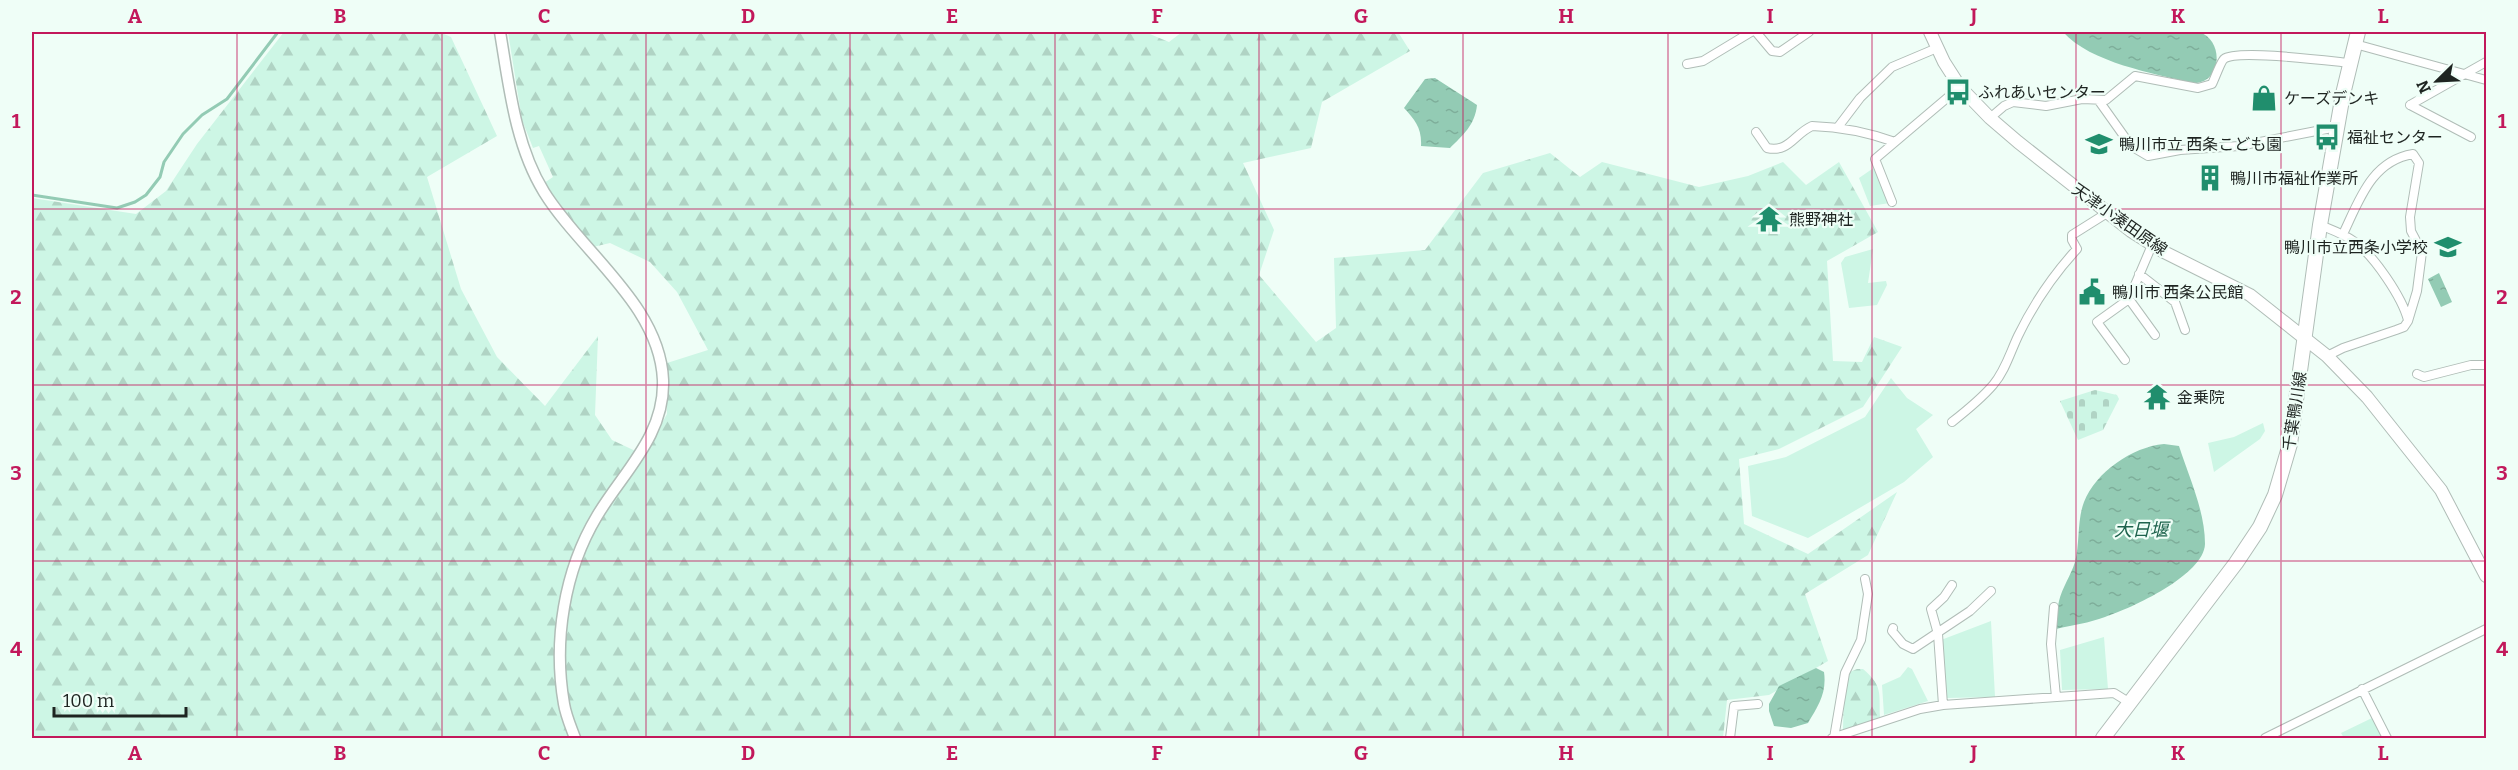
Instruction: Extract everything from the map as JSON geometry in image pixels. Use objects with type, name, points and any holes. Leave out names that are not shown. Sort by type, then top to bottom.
[{"type":"main road","name":"天津小湊田原線","points":[[1930,32],[1960,87],[1990,118],[2107,213],[2152,244],[2241,290],[2327,356],[2367,397],[2441,490],[2487,576]]},
{"type":"main road","name":"千葉鴨川線","points":[[2103,738],[2236,563],[2267,511],[2288,452],[2306,338],[2320,225],[2337,127],[2356,38]]},
{"type":"street","points":[[500,32],[512,106],[529,160],[538,180],[562,219],[642,314],[656,347],[663,380],[660,413],[649,440],[597,515],[584,541],[568,590],[558,648],[564,706],[575,738]]},
{"type":"street","points":[[1687,64],[1703,61],[1751,32]]},
{"type":"street","points":[[1756,32],[1772,51],[1780,52],[1809,32]]},
{"type":"street","points":[[2356,38],[2487,81]]},
{"type":"street","points":[[1838,127],[1860,98],[1892,67],[1937,48]]},
{"type":"street","points":[[1990,118],[2004,106],[2013,102],[2046,106],[2082,99],[2099,101],[2111,97],[2135,76],[2185,87],[2205,86],[2212,84],[2225,57],[2282,56],[2350,63]]},
{"type":"street","points":[[2471,138],[2410,105],[2487,62]]},
{"type":"street","points":[[1892,202],[1875,159],[1960,87]]},
{"type":"street","points":[[2099,101],[2132,146],[2148,156],[2180,150],[2239,146],[2337,127]]},
{"type":"street","points":[[1756,132],[1767,148],[1775,150],[1785,148],[1812,126],[1863,131],[1895,142]]},
{"type":"street","points":[[2327,356],[2343,348],[2404,327],[2408,321],[2415,303],[2422,252],[2411,231],[2410,217],[2419,163],[2413,154],[2404,155],[2374,174],[2343,234]]},
{"type":"street","points":[[1952,422],[1993,385],[2007,364],[2018,337],[2047,283],[2077,249],[2072,235],[2107,213]]},
{"type":"street","points":[[2320,225],[2343,234],[2357,244],[2397,292],[2408,321]]},
{"type":"street","points":[[2126,360],[2097,322],[2128,299],[2152,244]]},
{"type":"street","points":[[2139,274],[2175,302],[2185,330]]},
{"type":"street","points":[[2128,299],[2155,334]]},
{"type":"street","points":[[2417,374],[2424,377],[2471,365],[2487,365]]},
{"type":"street","points":[[1865,579],[1868,594],[1861,640],[1843,679],[1833,738],[1920,709],[1943,705],[2114,693],[2130,703]]},
{"type":"street","points":[[1943,705],[1938,634],[1931,609],[1953,585]]},
{"type":"street","points":[[1893,628],[1892,631],[1896,636],[1913,649],[1970,611],[1991,591]]},
{"type":"street","points":[[2054,607],[2051,644],[2056,697]]},
{"type":"street","points":[[2265,738],[2487,629]]},
{"type":"street","points":[[2362,689],[2387,738]]},
{"type":"street","points":[[1730,738],[1734,706],[1758,704]]},
{"type":"green space","points":[[284,32],[439,32],[451,37],[497,136],[427,177],[461,289],[497,357],[545,406],[598,336],[595,415],[612,440],[644,455],[667,414],[667,363],[708,350],[677,292],[650,262],[610,243],[593,247],[544,183],[553,177],[539,146],[533,148],[522,120],[508,32],[1145,32],[1169,42],[1182,32],[1398,32],[1410,51],[1322,102],[1311,148],[1243,163],[1274,230],[1259,275],[1316,342],[1336,328],[1334,258],[1425,250],[1483,173],[1550,153],[1580,177],[1602,162],[1699,187],[1748,176],[1783,162],[1806,185],[1839,162],[1878,232],[1827,261],[1833,361],[1862,362],[1874,337],[1902,347],[1863,407],[1779,449],[1739,459],[1744,524],[1808,554],[1897,492],[1868,555],[1805,594],[1828,661],[1769,695],[1727,700],[1723,738],[32,738],[32,198],[136,214],[166,191],[197,144]]},
{"type":"green space","points":[[1875,167],[1890,203],[1870,206],[1859,178]]},
{"type":"green space","points":[[1873,249],[1868,283],[1886,281],[1887,285],[1877,305],[1849,308],[1841,263],[1845,257]]},
{"type":"green space","points":[[1891,378],[1907,398],[1933,415],[1916,429],[1933,457],[1904,482],[1808,538],[1752,516],[1748,466],[1786,457],[1865,417]]},
{"type":"green space","points":[[2095,390],[2117,395],[2119,399],[2103,430],[2078,440],[2060,401]]},
{"type":"green space","points":[[2263,423],[2265,431],[2260,439],[2214,472],[2208,443],[2234,437]]},
{"type":"green space","points":[[1991,621],[1995,697],[1946,698],[1941,640]]},
{"type":"green space","points":[[2104,637],[2108,689],[2062,690],[2060,650]]},
{"type":"green space","points":[[1908,667],[1912,669],[1928,701],[1884,715],[1882,685],[1900,677]]},
{"type":"green space","points":[[1863,669],[1877,685],[1880,717],[1847,730],[1843,729],[1844,685],[1850,672]]},
{"type":"green space","points":[[2372,718],[2382,738],[2344,738],[2341,733]]},
{"type":"water","points":[[2063,32],[2199,32],[2213,44],[2216,61],[2209,77],[2202,82],[2192,83],[2141,71],[2106,59],[2089,52]]},
{"type":"water","points":[[1435,78],[1477,105],[1471,124],[1450,148],[1421,146],[1417,125],[1404,108],[1425,79]]},
{"type":"water","points":[[2439,273],[2452,302],[2441,307],[2428,279]]},
{"type":"water","name":"大日堰","points":[[2164,444],[2179,446],[2192,482],[2204,532],[2205,544],[2202,556],[2180,578],[2148,598],[2117,613],[2056,629],[2059,601],[2075,562],[2082,509],[2090,491],[2106,471],[2116,463],[2140,450]]},
{"type":"water","points":[[1816,668],[1824,672],[1825,680],[1821,699],[1808,723],[1791,728],[1774,726],[1769,704],[1779,686]]},
{"type":"waterway","points":[[32,195],[117,208],[135,202],[146,195],[160,177],[164,162],[183,134],[202,115],[227,99],[278,32]]},
{"type":"place","name":"ふれあいセンター","points":[[1958,92]]},
{"type":"place","name":"ケーズデンキ","points":[[2264,98]]},
{"type":"place","name":"福祉センター","points":[[2327,137]]},
{"type":"place","name":"鴨川市立 西条こども園","points":[[2099,144]]},
{"type":"place","name":"鴨川市福祉作業所","points":[[2210,178]]},
{"type":"place","name":"熊野神社","points":[[1769,219]]},
{"type":"place","name":"鴨川市立西条小学校","points":[[2448,247]]},
{"type":"place","name":"鴨川市 西条公民館","points":[[2092,292]]},
{"type":"place","name":"金乗院","points":[[2157,397]]}]
